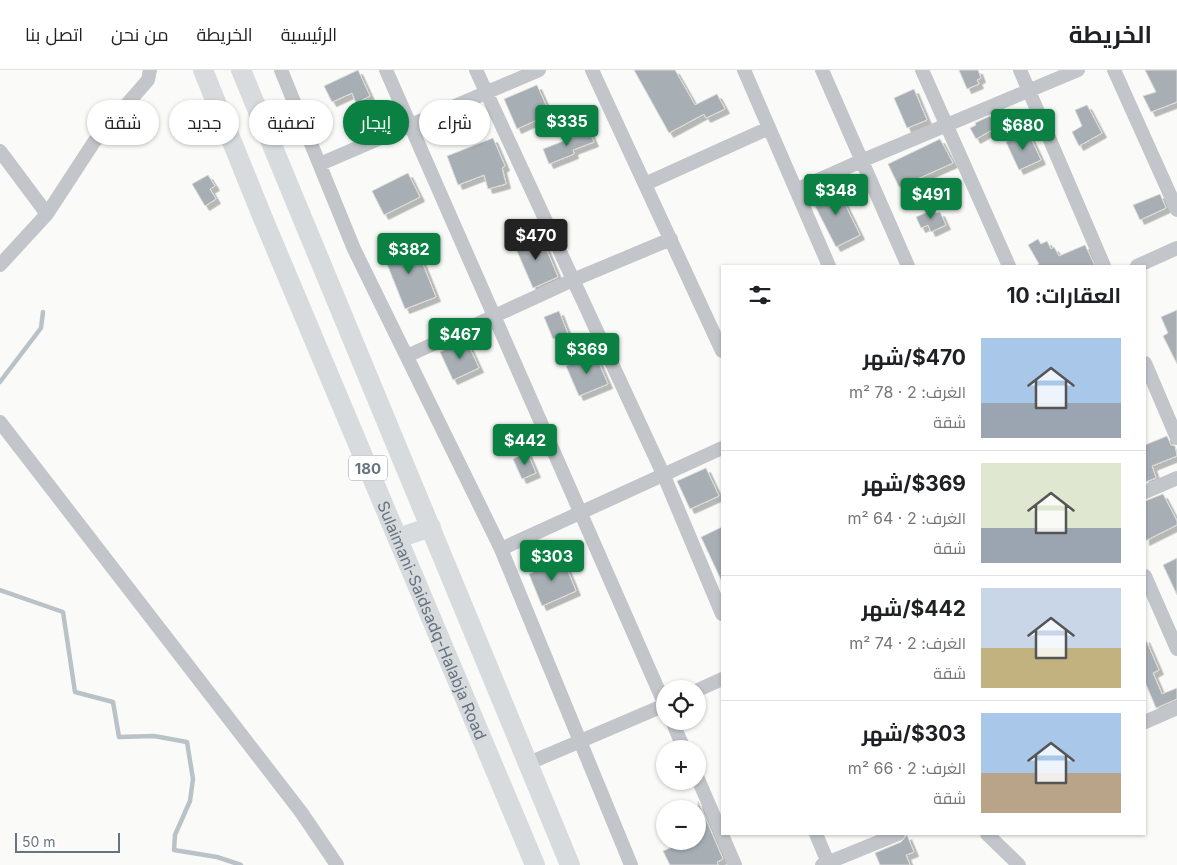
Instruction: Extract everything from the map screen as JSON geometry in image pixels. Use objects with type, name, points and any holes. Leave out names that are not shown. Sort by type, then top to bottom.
[{"type":"highway","name":"Sulaimani-Saidsadq-Halabja Road","points":[[203,70],[262,216],[535,865]]},
{"type":"highway","name":"Sulaimani-Saidsadq-Halabja Road","points":[[240,70],[570,865]]},
{"type":"highway","points":[[398,538],[431,527]]},
{"type":"street","points":[[0,265],[47,214],[94,142],[148,80],[150,70]]},
{"type":"street","points":[[281,70],[354,249],[501,549],[631,865]]},
{"type":"street","points":[[386,70],[656,684]]},
{"type":"street","points":[[476,70],[664,476],[721,612]]},
{"type":"street","points":[[320,164],[539,70]]},
{"type":"street","points":[[592,70],[721,349]]},
{"type":"street","points":[[744,70],[829,265]]},
{"type":"street","points":[[822,70],[908,265]]},
{"type":"street","points":[[922,70],[1008,265]]},
{"type":"street","points":[[1020,70],[1104,265]]},
{"type":"street","points":[[796,190],[1078,70]]},
{"type":"street","points":[[1114,70],[1177,210]]},
{"type":"street","points":[[645,184],[769,128]]},
{"type":"street","points":[[0,151],[47,214]]},
{"type":"street","points":[[407,356],[573,280],[671,239]]},
{"type":"street","points":[[1139,265],[1177,248]]},
{"type":"street","points":[[1146,365],[1177,438]]},
{"type":"street","points":[[0,422],[301,812],[337,865]]},
{"type":"street","points":[[501,549],[721,448]]},
{"type":"street","points":[[1146,492],[1177,478]]},
{"type":"street","points":[[1146,578],[1177,649]]},
{"type":"street","points":[[706,686],[721,679]]},
{"type":"street","points":[[1146,722],[1177,708]]},
{"type":"street","points":[[529,763],[656,709]]},
{"type":"street","points":[[703,790],[721,832]]},
{"type":"street","points":[[722,835],[735,865]]},
{"type":"street","points":[[816,835],[826,864],[896,835]]},
{"type":"street","points":[[988,835],[1020,865]]},
{"type":"building","points":[[358,70],[370,96],[362,100],[355,100],[352,93],[333,102],[324,86]]},
{"type":"building","points":[[634,70],[675,70],[695,105],[717,94],[725,109],[706,118],[704,114],[669,133]]},
{"type":"building","points":[[959,70],[978,70],[981,78],[977,80],[979,84],[967,89]]},
{"type":"building","points":[[1145,70],[1177,70],[1177,102],[1151,112],[1143,96],[1156,92]]},
{"type":"building","points":[[537,85],[550,114],[517,129],[504,99]]},
{"type":"building","points":[[914,89],[927,120],[907,128],[894,98]]},
{"type":"building","points":[[1087,105],[1102,133],[1079,146],[1072,132],[1082,126],[1075,110]]},
{"type":"building","points":[[990,116],[991,118],[994,116],[999,126],[976,139],[970,128],[976,125],[975,123]]},
{"type":"building","points":[[589,131],[594,142],[573,150],[574,154],[549,164],[543,149]]},
{"type":"building","points":[[1028,132],[1041,160],[1019,170],[1006,142]]},
{"type":"building","points":[[493,138],[505,166],[502,168],[506,184],[488,189],[484,175],[458,185],[447,156],[475,145],[490,145],[490,139]]},
{"type":"building","points":[[940,139],[953,163],[899,187],[888,164]]},
{"type":"building","points":[[408,173],[420,197],[384,215],[372,191]]},
{"type":"building","points":[[208,175],[215,186],[210,189],[216,199],[205,206],[192,184]]},
{"type":"building","points":[[831,185],[833,188],[836,186],[860,235],[836,247],[814,204],[821,200],[817,192]]},
{"type":"building","points":[[1160,194],[1166,208],[1140,220],[1133,205]]},
{"type":"building","points":[[934,209],[936,213],[940,212],[946,225],[931,232],[928,225],[921,228],[916,217]]},
{"type":"building","points":[[540,234],[558,277],[533,288],[514,244]]},
{"type":"building","points":[[1038,239],[1041,244],[1047,241],[1051,249],[1054,247],[1059,256],[1085,245],[1095,265],[1037,265],[1039,264],[1028,245]]},
{"type":"building","points":[[414,242],[436,297],[405,309],[383,254]]},
{"type":"building","points":[[1177,310],[1177,364],[1163,336],[1168,333],[1161,317]]},
{"type":"building","points":[[559,311],[568,334],[553,339],[544,317]]},
{"type":"building","points":[[466,340],[479,368],[453,380],[440,352]]},
{"type":"building","points":[[595,354],[608,384],[579,396],[566,366]]},
{"type":"building","points":[[1167,436],[1171,445],[1175,446],[1177,456],[1152,466],[1156,478],[1146,482],[1146,445]]},
{"type":"building","points":[[527,452],[536,473],[522,479],[513,459]]},
{"type":"building","points":[[706,468],[719,496],[690,509],[677,481]]},
{"type":"building","points":[[1163,494],[1177,521],[1177,525],[1146,540],[1146,501]]},
{"type":"building","points":[[721,527],[721,580],[701,537]]},
{"type":"building","points":[[1177,558],[1177,595],[1163,565]]},
{"type":"building","points":[[563,559],[576,591],[542,606],[529,574]]},
{"type":"building","points":[[1146,640],[1159,670],[1153,673],[1162,694],[1177,688],[1177,699],[1156,708],[1146,684]]},
{"type":"building","points":[[706,820],[723,859],[717,862],[718,865],[670,865],[663,851],[706,850]]},
{"type":"building","points":[[907,835],[914,852],[906,855],[910,865],[880,865],[875,853],[901,842]]},
{"type":"waterway","points":[[0,382],[41,328],[43,312]]},
{"type":"waterway","points":[[0,590],[63,612],[75,692],[113,702],[119,737],[154,736],[187,742],[193,779],[190,801],[175,835],[174,850],[217,857],[241,865]]}]
